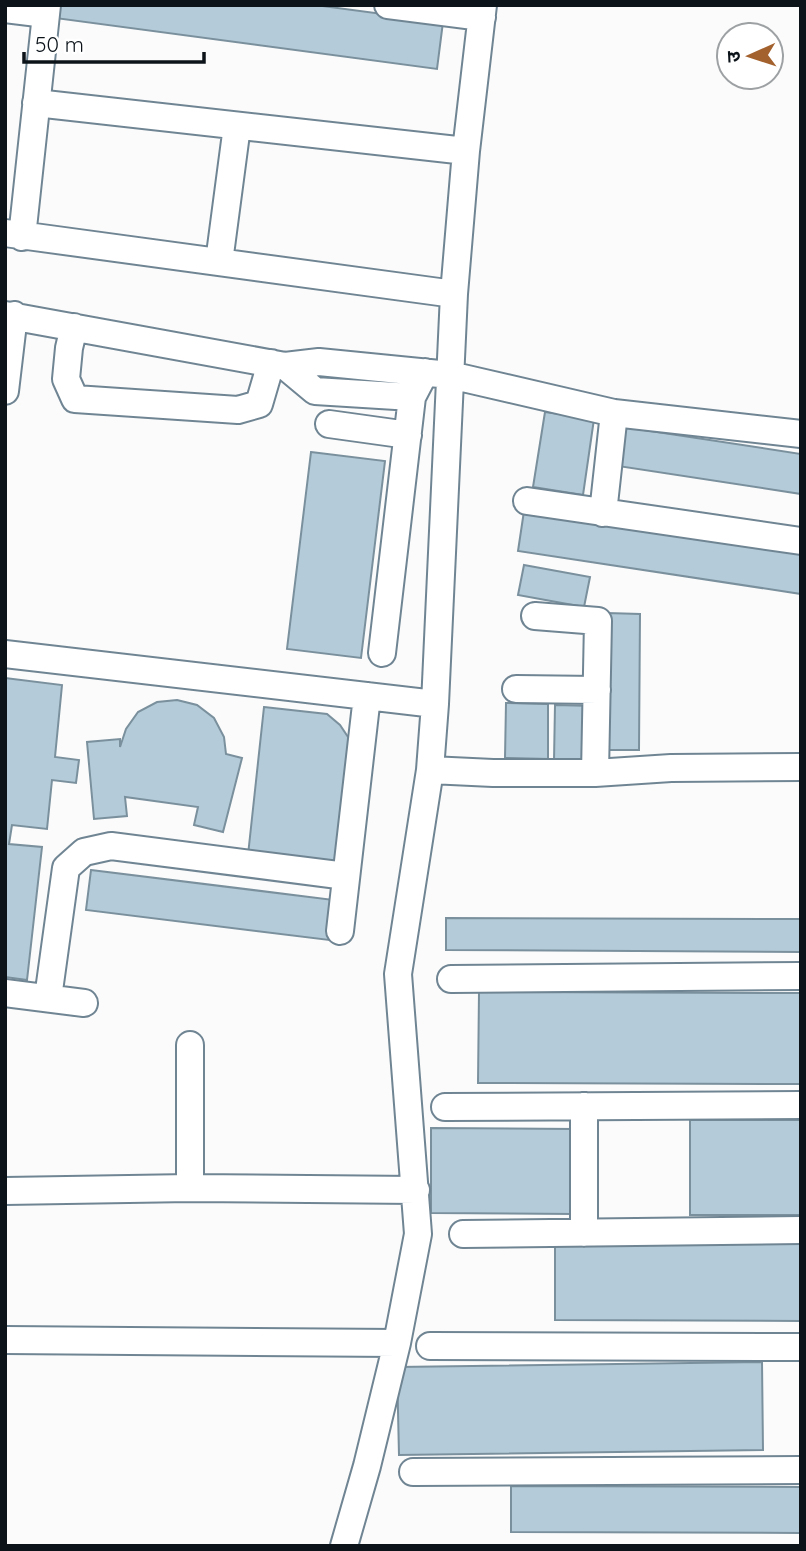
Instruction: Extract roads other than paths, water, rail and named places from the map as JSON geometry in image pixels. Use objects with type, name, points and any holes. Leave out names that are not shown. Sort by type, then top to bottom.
[{"type":"street","points":[[344,1546],[397,1343],[418,1234],[398,974],[429,769],[435,704],[438,373],[454,294],[466,152],[483,11],[388,5]]},
{"type":"street","points":[[5,9],[47,10],[36,103],[18,164],[14,235],[454,294]]},
{"type":"street","points":[[36,103],[466,152]]},
{"type":"street","points":[[219,262],[237,126]]},
{"type":"street","points":[[5,391],[9,315],[278,364],[319,362],[438,373],[614,413],[801,434]]},
{"type":"street","points":[[74,327],[66,379],[75,399],[238,410],[259,404],[278,364]]},
{"type":"street","points":[[278,364],[315,391],[412,397]]},
{"type":"street","points":[[382,653],[412,397],[438,373]]},
{"type":"street","points":[[603,513],[614,413]]},
{"type":"street","points":[[329,424],[408,435]]},
{"type":"street","points":[[527,501],[801,541]]},
{"type":"street","points":[[535,617],[598,621],[595,773]]},
{"type":"street","points":[[5,654],[435,704]]},
{"type":"street","points":[[516,689],[597,691]]},
{"type":"street","points":[[340,932],[367,696]]},
{"type":"street","points":[[429,769],[493,773],[595,773],[671,768],[801,767]]},
{"type":"street","points":[[48,998],[66,869],[85,852],[111,846],[346,876]]},
{"type":"street","points":[[451,979],[801,976]]},
{"type":"street","points":[[5,993],[83,1003]]},
{"type":"street","points":[[190,1045],[190,1188]]},
{"type":"street","points":[[445,1107],[801,1105]]},
{"type":"street","points":[[584,1106],[584,1233]]},
{"type":"street","points":[[5,1191],[190,1188],[416,1190]]},
{"type":"street","points":[[463,1234],[801,1230]]},
{"type":"street","points":[[5,1340],[397,1343]]},
{"type":"street","points":[[430,1346],[801,1347]]},
{"type":"street","points":[[413,1472],[801,1470]]}]
